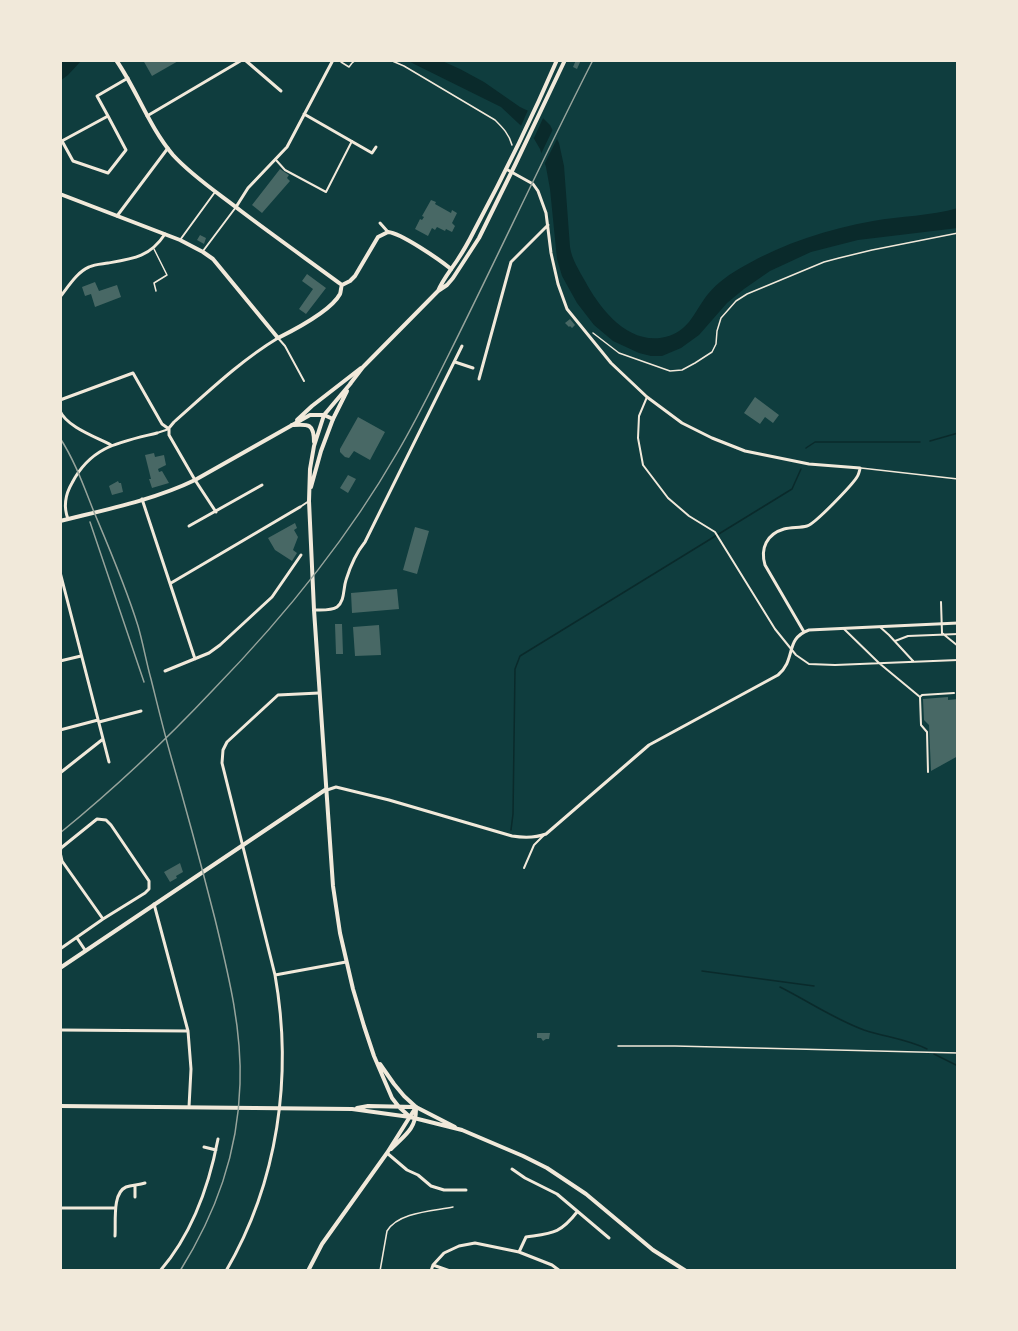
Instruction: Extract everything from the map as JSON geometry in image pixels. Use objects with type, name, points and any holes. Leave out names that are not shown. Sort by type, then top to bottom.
[{"type":"main road","points":[[116,60],[147,116],[168,148],[187,168],[215,192],[342,285]]},
{"type":"main road","points":[[542,103],[557,60]]},
{"type":"main road","points":[[438,291],[442,281],[469,241],[565,60]]},
{"type":"main road","points":[[462,1130],[416,1120],[399,1107],[392,1098],[374,1056],[346,962],[336,916],[325,790],[314,610],[309,501],[310,469],[314,446],[324,415],[363,367],[438,291],[447,285],[469,255],[512,173],[526,134]]},
{"type":"main road","points":[[60,194],[203,251],[213,259],[278,338],[305,324],[334,302],[342,285],[355,276],[378,237],[388,232],[398,235],[441,260],[451,269]]},
{"type":"main road","points":[[292,425],[312,406],[363,367]]},
{"type":"main road","points":[[309,494],[333,419],[351,383]]},
{"type":"main road","points":[[60,521],[181,487],[310,415],[324,415],[333,419]]},
{"type":"main road","points":[[292,425],[307,424],[311,427],[314,446]]},
{"type":"main road","points":[[60,968],[325,790]]},
{"type":"main road","points":[[374,1056],[394,1084],[416,1107],[547,1168],[586,1194],[653,1250],[686,1271]]},
{"type":"main road","points":[[60,1106],[352,1109],[410,1117]]},
{"type":"main road","points":[[352,1109],[368,1106],[416,1107]]},
{"type":"main road","points":[[308,1271],[322,1244],[387,1153],[416,1107]]},
{"type":"main road","points":[[387,1153],[407,1134],[416,1120],[416,1107]]},
{"type":"street","points":[[147,116],[244,60],[281,92]]},
{"type":"street","points":[[203,251],[248,188],[287,147],[333,60]]},
{"type":"street","points":[[108,116],[61,142],[73,161],[108,173],[126,150],[108,116],[97,96],[128,78]]},
{"type":"street","points":[[271,91],[275,87]]},
{"type":"street","points":[[304,114],[372,153],[376,147]]},
{"type":"street","points":[[276,160],[285,170],[326,192],[352,141]]},
{"type":"street","points":[[117,216],[168,148]]},
{"type":"street","points":[[506,169],[536,187],[542,200],[558,284],[567,309],[611,363],[647,397],[682,423],[712,438],[745,450],[809,464],[860,468],[858,476],[809,526],[776,532],[764,545],[765,565],[804,632]]},
{"type":"street","points":[[180,240],[215,192]]},
{"type":"street","points":[[381,224],[388,232]]},
{"type":"street","points":[[479,379],[511,262],[548,225]]},
{"type":"street","points":[[60,297],[76,277],[90,266],[144,255],[158,245],[165,234]]},
{"type":"street","points":[[216,512],[169,435],[169,429],[228,374],[278,338],[285,346],[304,381]]},
{"type":"street","points":[[314,610],[332,609],[341,603],[346,580],[358,550],[462,346]]},
{"type":"street","points":[[454,362],[473,368]]},
{"type":"street","points":[[60,400],[133,373],[162,424],[169,429]]},
{"type":"street","points":[[647,397],[639,416],[638,438],[643,465],[668,498],[689,516],[714,532],[775,628],[803,661],[817,665],[958,660]]},
{"type":"street","points":[[60,411],[70,424],[111,445]]},
{"type":"street","points":[[68,519],[65,504],[69,489],[79,471],[92,456],[111,445],[169,429]]},
{"type":"street","points":[[189,526],[262,485]]},
{"type":"street","points":[[60,498],[65,504]]},
{"type":"street","points":[[142,499],[195,659]]},
{"type":"street","points":[[171,584],[309,501]]},
{"type":"street","points":[[165,671],[209,653],[220,645],[272,597],[301,555]]},
{"type":"street","points":[[60,572],[109,762]]},
{"type":"street","points":[[60,593],[65,591]]},
{"type":"street","points":[[941,602],[942,633],[958,646]]},
{"type":"street","points":[[524,868],[534,845],[649,745],[778,675],[787,666],[797,637],[804,632],[958,623]]},
{"type":"street","points":[[880,627],[913,661]]},
{"type":"street","points":[[843,628],[879,663],[920,696],[921,725],[927,732],[928,772]]},
{"type":"street","points":[[895,641],[908,636],[958,634]]},
{"type":"street","points":[[60,661],[81,656]]},
{"type":"street","points":[[226,1271],[244,1240],[263,1189],[270,1162],[279,1108],[282,1047],[275,975],[222,763],[223,750],[227,742],[278,695],[319,693]]},
{"type":"street","points":[[920,696],[957,693]]},
{"type":"street","points":[[60,730],[141,711]]},
{"type":"street","points":[[60,773],[103,739]]},
{"type":"street","points":[[325,790],[336,787],[398,802],[512,836],[529,838],[546,834]]},
{"type":"street","points":[[60,949],[145,893],[149,888],[149,881],[111,825],[106,820],[97,819],[60,852],[62,861],[103,919]]},
{"type":"street","points":[[154,904],[188,1031],[191,1069],[189,1107]]},
{"type":"street","points":[[77,938],[85,950]]},
{"type":"street","points":[[275,975],[346,962]]},
{"type":"street","points":[[60,1030],[188,1031]]},
{"type":"street","points":[[160,1271],[180,1243],[200,1203],[209,1178],[218,1139]]},
{"type":"street","points":[[204,1147],[216,1150]]},
{"type":"street","points":[[387,1153],[407,1170],[418,1174],[431,1186],[444,1190],[466,1190]]},
{"type":"street","points":[[512,1169],[557,1194],[609,1238]]},
{"type":"street","points":[[115,1236],[116,1198],[119,1192],[128,1186],[145,1183]]},
{"type":"street","points":[[135,1186],[135,1197]]},
{"type":"street","points":[[60,1208],[116,1208]]},
{"type":"street","points":[[519,1252],[526,1237],[558,1231],[577,1211]]},
{"type":"street","points":[[430,1271],[444,1252],[475,1243],[519,1252],[552,1264],[560,1271]]},
{"type":"street","points":[[433,1264],[450,1271]]},
{"type":"lane","points":[[154,248],[167,276],[154,282],[156,291]]},
{"type":"lane","points":[[860,468],[958,478]]},
{"type":"lane","points":[[380,1271],[387,1231],[391,1225],[415,1214],[453,1207]]},
{"type":"path","points":[[343,60],[341,62],[349,67],[356,60]]},
{"type":"path","points":[[390,60],[495,120],[506,130],[512,146]]},
{"type":"path","points":[[590,331],[619,353],[670,371],[682,369],[712,352],[716,344],[721,318],[736,301],[747,294],[824,262],[958,233]]},
{"type":"path","points":[[618,1046],[958,1053]]},
{"type":"water","points":[[82,60],[60,81],[60,62]]},
{"type":"water","points":[[406,60],[440,60],[460,69],[484,82],[520,107],[543,118],[550,125],[559,143],[564,166],[570,247],[574,261],[606,312],[625,329],[647,338],[660,338],[678,332],[689,322],[708,294],[725,278],[775,250],[807,238],[856,224],[958,208],[958,228],[858,240],[811,252],[770,271],[744,289],[727,303],[699,335],[681,348],[662,356],[639,353],[613,341],[594,325],[577,303],[562,276],[557,259],[546,167],[533,137],[501,107]]},
{"type":"pier","points":[[529,108],[544,116],[534,138],[520,128]]},
{"type":"pier","points":[[554,127],[559,135],[543,167],[540,156]]},
{"type":"building","points":[[143,60],[180,60],[152,76]]},
{"type":"building","points":[[576,60],[581,60],[577,69],[573,67]]},
{"type":"building","points":[[280,169],[289,175],[287,178],[290,181],[262,213],[252,205]]},
{"type":"building","points":[[431,200],[451,213],[452,210],[457,213],[452,223],[455,226],[452,232],[437,227],[435,230],[432,228],[428,236],[415,229],[420,219],[424,217],[422,216]]},
{"type":"building","points":[[200,235],[206,238],[204,244],[197,240]]},
{"type":"building","points":[[307,274],[326,288],[306,314],[299,309],[313,289],[302,281]]},
{"type":"building","points":[[95,282],[99,291],[117,285],[121,297],[95,307],[91,294],[85,296],[82,287]]},
{"type":"building","points":[[570,319],[575,325],[572,328],[565,323]]},
{"type":"building","points":[[755,397],[779,415],[773,423],[765,417],[760,424],[744,413]]},
{"type":"building","points":[[358,417],[385,432],[370,460],[354,451],[349,458],[340,452]]},
{"type":"building","points":[[154,453],[155,457],[164,455],[166,465],[158,469],[159,472],[162,471],[169,483],[152,488],[145,455]]},
{"type":"building","points":[[348,475],[356,479],[348,493],[340,488]]},
{"type":"building","points":[[118,481],[121,483],[123,492],[112,495],[109,486]]},
{"type":"building","points":[[295,523],[297,528],[294,530],[298,537],[293,550],[297,553],[292,561],[275,550],[268,538]]},
{"type":"building","points":[[415,527],[429,531],[417,574],[403,570]]},
{"type":"building","points":[[397,589],[399,609],[352,613],[351,593]]},
{"type":"building","points":[[335,624],[342,624],[343,654],[336,654]]},
{"type":"building","points":[[379,625],[381,655],[355,656],[353,627]]},
{"type":"building","points":[[948,697],[948,700],[958,699],[958,756],[931,771],[929,725],[924,720],[923,699]]},
{"type":"building","points":[[180,863],[183,872],[170,882],[164,872]]},
{"type":"building","points":[[537,1033],[550,1033],[549,1039],[543,1041],[537,1038]]},
{"type":"waterway","points":[[930,441],[958,433]]},
{"type":"waterway","points":[[806,448],[815,442],[920,442]]},
{"type":"waterway","points":[[511,830],[515,669],[520,656],[792,489],[801,469]]},
{"type":"waterway","points":[[702,971],[814,986]]},
{"type":"waterway","points":[[780,987],[853,1026],[927,1049]]},
{"type":"waterway","points":[[934,1054],[958,1066]]},
{"type":"railway","points":[[60,833],[139,764],[239,663],[289,606],[357,517],[424,404],[593,60]]},
{"type":"railway","points":[[60,438],[83,484],[138,626],[215,919],[236,1021],[240,1084],[230,1158],[214,1205],[180,1271]]},
{"type":"railway","points":[[90,522],[144,682]]}]
